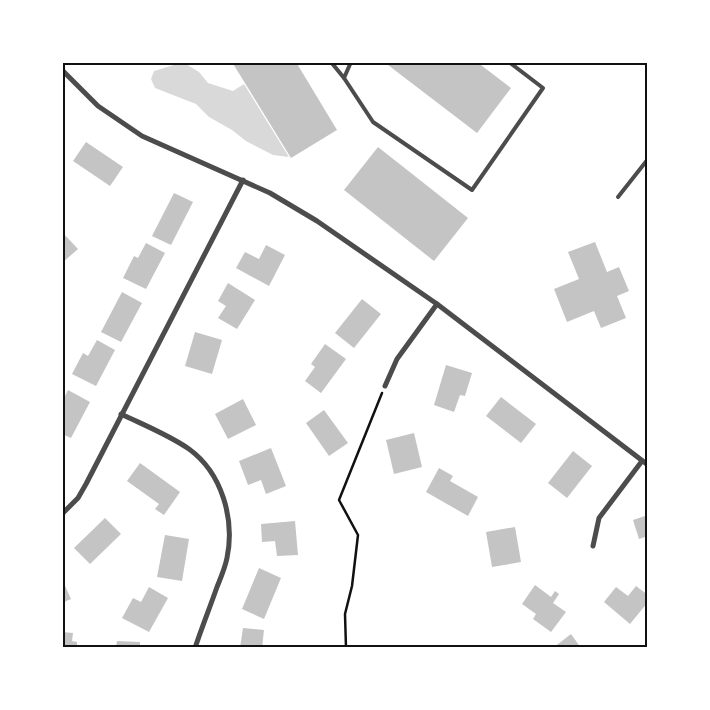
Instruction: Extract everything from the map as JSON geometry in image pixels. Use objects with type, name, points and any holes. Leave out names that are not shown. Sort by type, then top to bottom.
[{"type":"street","points":[[62,70],[98,106],[142,136],[243,180],[291,204],[437,304],[648,465]]},
{"type":"street","points":[[62,514],[78,498],[243,180]]},
{"type":"street","points":[[385,386],[398,359],[437,304]]},
{"type":"street","points":[[121,414],[189,450],[202,461],[215,479],[224,498],[230,539],[227,560],[195,648]]},
{"type":"street","points":[[593,546],[599,518],[642,461]]},
{"type":"lane","points":[[331,62],[373,122],[472,190],[543,88],[509,62]]},
{"type":"lane","points":[[344,78],[351,62]]},
{"type":"lane","points":[[618,197],[648,159]]},
{"type":"path","points":[[346,648],[345,614],[352,586],[358,535],[339,500],[385,386]]},
{"type":"shaded area","points":[[186,64],[199,72],[208,83],[233,91],[244,84],[289,157],[273,155],[246,141],[232,130],[209,117],[196,104],[155,88],[151,79],[154,71],[174,65]]},
{"type":"building","points":[[232,62],[296,62],[337,130],[291,158]]},
{"type":"building","points":[[389,62],[477,62],[511,88],[477,133],[388,65]]},
{"type":"building","points":[[86,142],[123,167],[110,186],[73,161]]},
{"type":"building","points":[[378,147],[468,218],[434,261],[344,190]]},
{"type":"building","points":[[174,193],[193,202],[171,245],[152,236]]},
{"type":"building","points":[[62,232],[78,249],[62,263]]},
{"type":"building","points":[[595,242],[607,272],[619,267],[629,291],[617,296],[626,318],[601,328],[594,311],[567,322],[554,289],[579,279],[568,252]]},
{"type":"building","points":[[146,243],[165,253],[146,289],[123,278],[134,256],[138,258]]},
{"type":"building","points":[[266,245],[285,255],[269,286],[236,268],[245,252],[259,259]]},
{"type":"building","points":[[228,283],[255,300],[237,329],[218,318],[226,306],[218,301]]},
{"type":"building","points":[[122,292],[142,303],[121,342],[101,332]]},
{"type":"building","points":[[362,299],[381,314],[354,348],[335,333]]},
{"type":"building","points":[[195,332],[222,340],[212,374],[185,366]]},
{"type":"building","points":[[97,340],[115,350],[96,386],[72,374],[83,353],[88,356]]},
{"type":"building","points":[[325,344],[346,359],[321,393],[305,381],[315,367],[311,364]]},
{"type":"building","points":[[446,365],[472,373],[465,396],[460,395],[454,412],[434,405]]},
{"type":"building","points":[[68,390],[90,402],[71,438],[62,434],[62,402]]},
{"type":"building","points":[[501,397],[536,424],[521,443],[486,416]]},
{"type":"building","points":[[243,399],[256,425],[228,439],[215,414]]},
{"type":"building","points":[[324,410],[348,443],[329,456],[306,423]]},
{"type":"building","points":[[414,433],[422,467],[394,474],[386,440]]},
{"type":"building","points":[[271,448],[286,486],[266,494],[261,480],[248,485],[239,461]]},
{"type":"building","points":[[573,451],[592,466],[567,498],[548,483]]},
{"type":"building","points":[[140,463],[180,492],[164,515],[155,509],[159,504],[127,481]]},
{"type":"building","points":[[439,468],[453,476],[450,481],[478,497],[468,516],[426,492]]},
{"type":"building","points":[[648,515],[648,536],[639,539],[633,520]]},
{"type":"building","points":[[105,518],[121,534],[90,564],[74,548]]},
{"type":"building","points":[[295,521],[298,555],[277,556],[275,541],[262,542],[261,524]]},
{"type":"building","points":[[515,527],[521,562],[492,567],[486,532]]},
{"type":"building","points":[[165,535],[189,539],[182,581],[157,577]]},
{"type":"building","points":[[259,568],[281,578],[264,619],[242,609]]},
{"type":"building","points":[[62,579],[71,599],[62,603]]},
{"type":"building","points":[[535,585],[551,597],[555,591],[559,594],[553,603],[566,612],[551,632],[533,619],[536,614],[522,604]]},
{"type":"building","points":[[636,586],[648,595],[648,602],[630,624],[604,602],[616,587],[628,596]]},
{"type":"building","points":[[149,587],[168,598],[149,632],[122,618],[133,598],[141,602]]},
{"type":"building","points":[[243,628],[264,630],[262,648],[240,648]]},
{"type":"building","points":[[62,632],[73,633],[72,641],[77,642],[77,648],[62,648]]},
{"type":"building","points":[[571,634],[581,648],[553,648]]},
{"type":"building","points":[[117,641],[140,642],[140,648],[116,648]]}]
